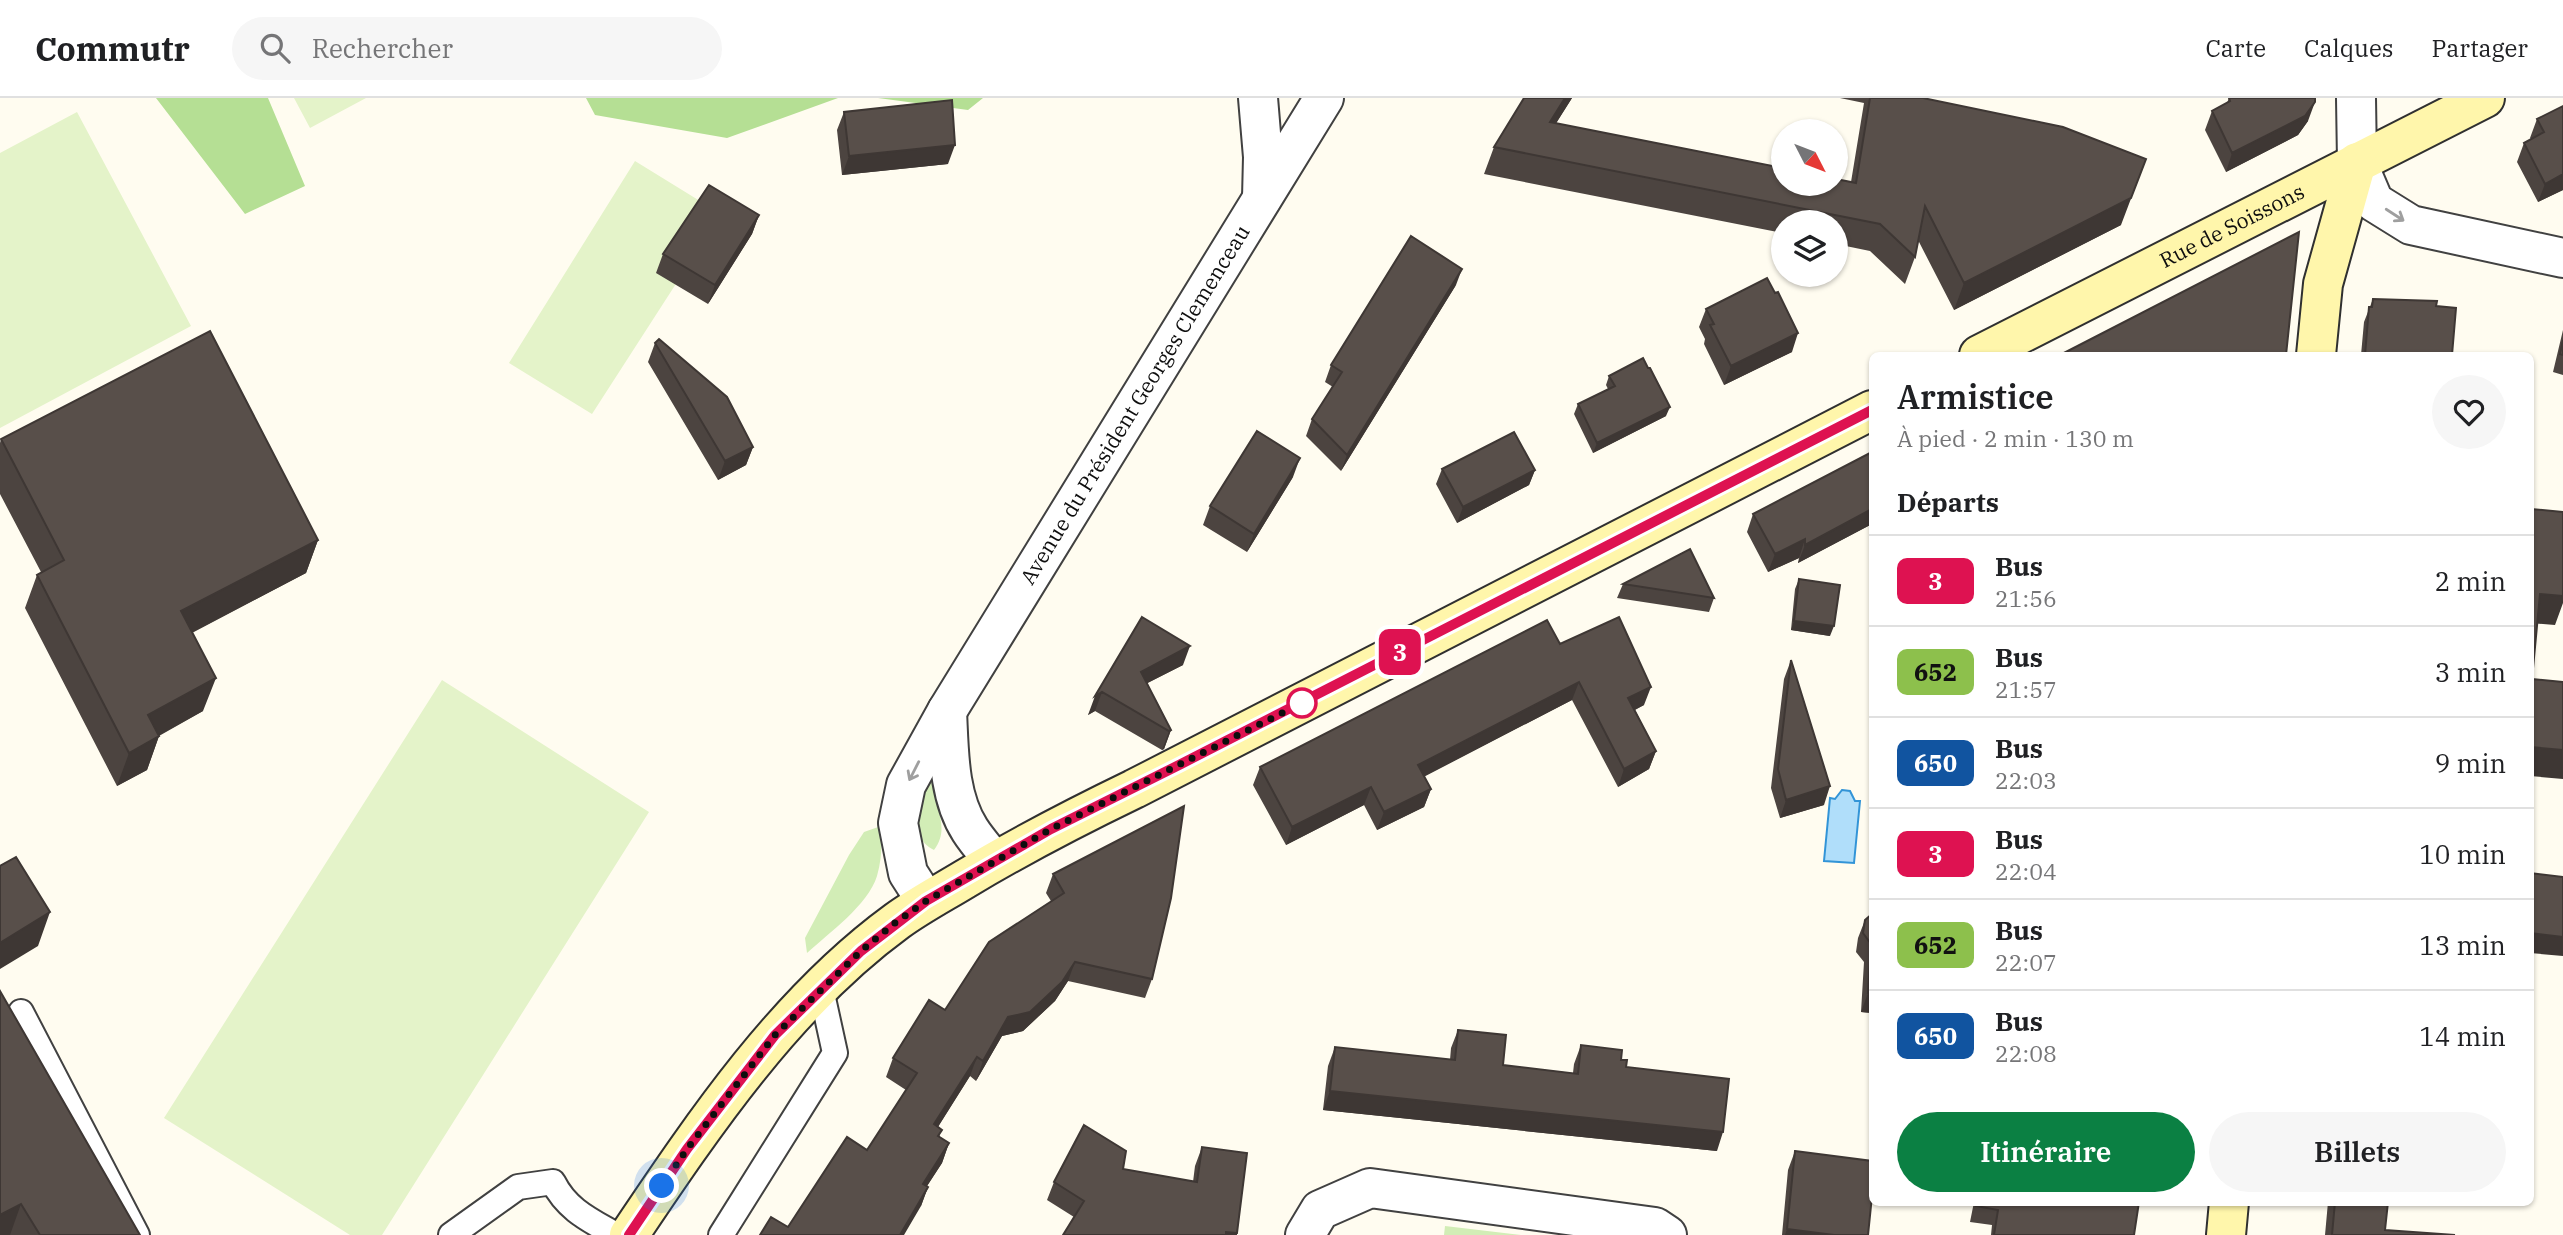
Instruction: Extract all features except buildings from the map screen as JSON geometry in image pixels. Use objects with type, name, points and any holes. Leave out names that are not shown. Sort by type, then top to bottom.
[{"type":"main road","name":"Rue de Soissons","points":[[1985,352],[2485,98]]},
{"type":"main road","points":[[2316,352],[2323,284],[2357,162]]},
{"type":"main road","points":[[629,1235],[687,1149],[775,1035],[861,951],[926,901],[1051,829],[1146,783],[1869,412]]},
{"type":"main road","points":[[2226,1235],[2230,1206]]},
{"type":"street","points":[[1258,98],[1263,157],[1262,198]]},
{"type":"street","name":"Avenue du Président Georges Clemenceau","points":[[926,901],[908,873],[898,823],[906,785],[947,711],[1324,98]]},
{"type":"street","points":[[2356,98],[2357,162],[2374,202],[2411,225],[2563,258]]},
{"type":"street","points":[[947,711],[950,764],[955,793],[968,829],[993,861]]},
{"type":"street","points":[[1305,1235],[1320,1210],[1370,1188],[1655,1227],[1667,1235]]},
{"type":"lane","points":[[722,1235],[835,1053],[821,989]]},
{"type":"lane","points":[[21,1012],[137,1235]]},
{"type":"lane","points":[[452,1235],[518,1187],[553,1182],[559,1194],[574,1211],[616,1235]]},
{"type":"green space","points":[[156,98],[268,98],[305,186],[245,214]]},
{"type":"green space","points":[[294,98],[366,98],[310,128]]},
{"type":"green space","points":[[586,98],[838,98],[727,138],[595,115]]},
{"type":"green space","points":[[878,98],[983,98],[968,110]]},
{"type":"green space","points":[[77,112],[191,326],[0,428],[0,153]]},
{"type":"green space","points":[[635,161],[721,214],[592,414],[509,363]]},
{"type":"green space","points":[[442,680],[649,812],[382,1235],[350,1235],[164,1118]]},
{"type":"green space","points":[[935,769],[935,792],[941,831],[934,850],[921,838],[916,812],[918,785]]},
{"type":"green space","points":[[881,826],[880,863],[872,887],[857,908],[807,953],[805,938],[849,855],[864,832]]},
{"type":"green space","points":[[1445,1226],[1521,1235],[1444,1235]]},
{"type":"water","points":[[1842,790],[1850,791],[1855,801],[1860,801],[1854,863],[1824,861],[1830,798],[1835,799]]},
{"type":"bus line","name":"3","points":[[629,1235],[687,1149],[775,1035],[861,951],[926,901],[1051,829],[1134,789],[1869,412]]},
{"type":"route","points":[[662,1186],[687,1149],[775,1035],[861,951],[895,923],[926,901],[1051,829],[1302,703]]}]
